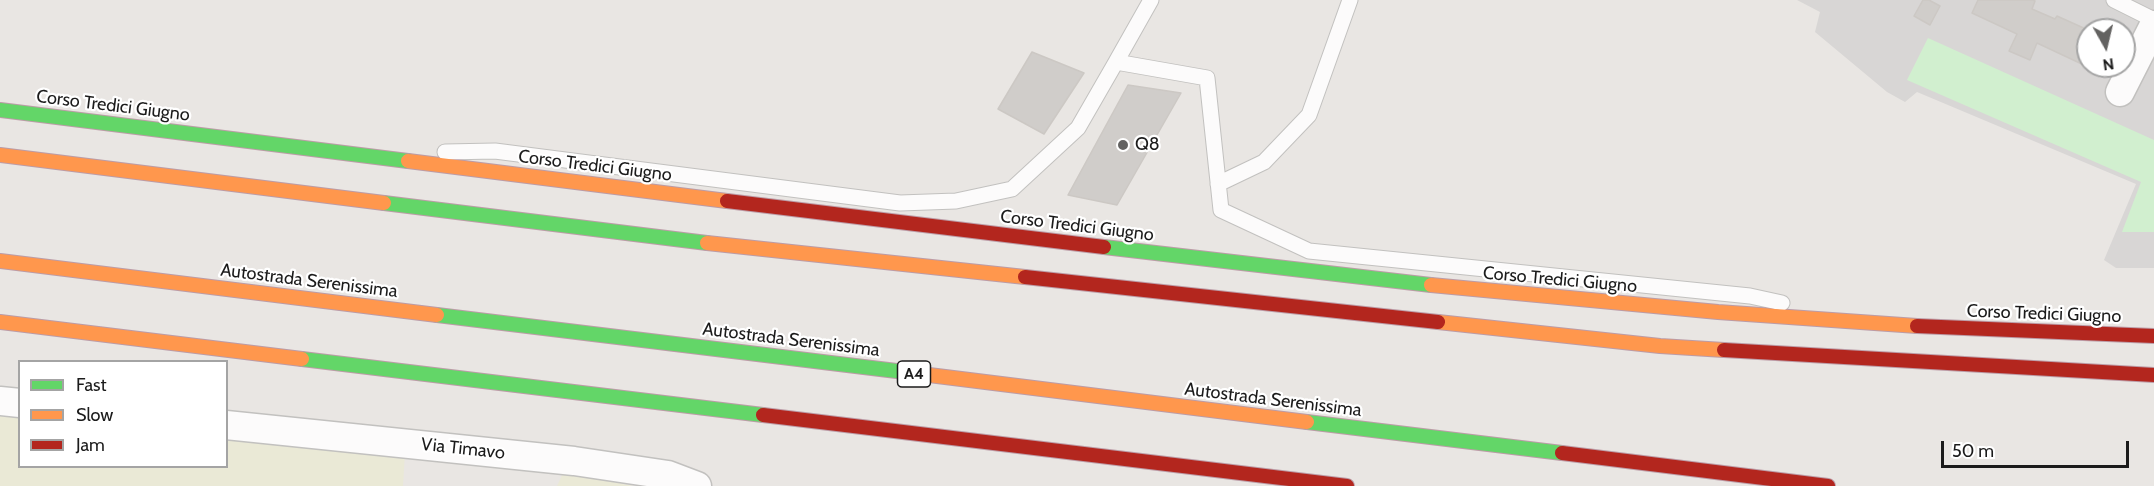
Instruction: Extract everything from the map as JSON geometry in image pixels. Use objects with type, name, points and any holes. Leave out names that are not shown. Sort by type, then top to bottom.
[{"type":"highway","name":"Corso Tredici Giugno","points":[[0,110],[1287,269],[1685,310],[1876,324],[2154,336]]},
{"type":"highway","points":[[0,155],[735,246],[1648,345],[2154,375]]},
{"type":"highway","name":"Autostrada Serenissima","points":[[0,261],[1828,486]]},
{"type":"highway","points":[[0,322],[1347,486]]},
{"type":"street","points":[[2120,92],[2154,25]]},
{"type":"street","points":[[0,401],[18,403]]},
{"type":"street","name":"Via Timavo","points":[[228,425],[574,461],[668,475],[698,486]]},
{"type":"lane","points":[[343,153],[495,151],[900,203],[956,201],[1012,189],[1078,128],[1150,0]]},
{"type":"lane","points":[[1218,184],[1264,162],[1309,115],[1350,0]]},
{"type":"lane","points":[[2114,0],[2154,20]]},
{"type":"lane","points":[[1116,62],[1207,78],[1221,210],[1309,251],[1750,296],[1876,324]]},
{"type":"shaded area","points":[[1797,0],[2154,0],[2154,268],[2116,268],[2104,260],[2136,184],[1917,92],[1905,102],[1887,92],[1815,32],[1820,12]]},
{"type":"green space","points":[[1928,38],[2154,140],[2154,232],[2122,232],[2141,182],[1907,80]]},
{"type":"green space","points":[[0,413],[18,415],[18,468],[228,468],[228,435],[405,452],[403,486],[0,486]]},
{"type":"green space","points":[[563,473],[619,483],[633,486],[557,486]]},
{"type":"building","points":[[1923,0],[1929,0],[1940,6],[1930,25],[1914,16]]},
{"type":"building","points":[[1978,0],[2033,0],[2035,1],[2032,9],[2076,25],[2076,61],[2037,43],[2030,60],[2009,51],[2017,34],[1972,13]]},
{"type":"building","points":[[1032,52],[1084,73],[1044,134],[998,109]]},
{"type":"building","points":[[1128,85],[1181,93],[1117,205],[1068,195]]},
{"type":"traffic: fast","points":[[0,110],[408,161]]},
{"type":"traffic: fast","points":[[384,203],[707,243]]},
{"type":"traffic: fast","points":[[1104,247],[1431,285]]},
{"type":"traffic: fast","points":[[437,315],[913,373]]},
{"type":"traffic: fast","points":[[302,359],[763,415]]},
{"type":"traffic: fast","points":[[1307,422],[1562,453]]},
{"type":"traffic: slow","points":[[0,155],[384,203]]},
{"type":"traffic: slow","points":[[408,161],[727,201]]},
{"type":"traffic: slow","points":[[707,243],[1025,277]]},
{"type":"traffic: slow","points":[[0,261],[437,315]]},
{"type":"traffic: slow","points":[[1431,285],[1718,312],[1917,326]]},
{"type":"traffic: slow","points":[[0,322],[302,359]]},
{"type":"traffic: slow","points":[[1438,322],[1660,346],[1724,350]]},
{"type":"traffic: slow","points":[[913,373],[1307,422]]},
{"type":"traffic: jam","points":[[727,201],[1104,247]]},
{"type":"traffic: jam","points":[[1025,277],[1438,322]]},
{"type":"traffic: jam","points":[[1917,326],[2154,336]]},
{"type":"traffic: jam","points":[[1724,350],[2154,375]]},
{"type":"traffic: jam","points":[[763,415],[1347,486]]},
{"type":"traffic: jam","points":[[1562,453],[1828,486]]},
{"type":"place","name":"Q8","points":[[1123,145]]}]
